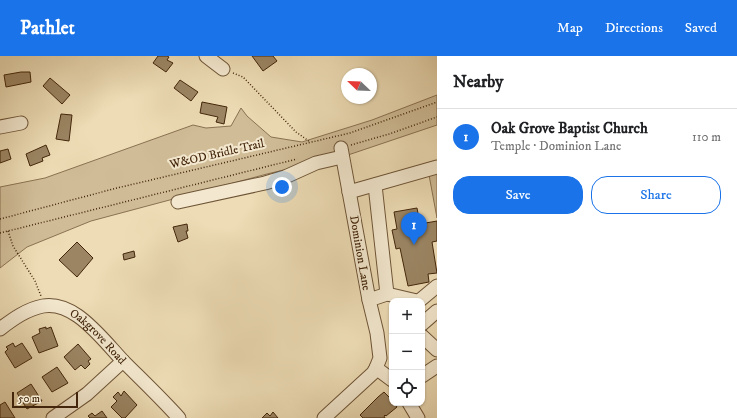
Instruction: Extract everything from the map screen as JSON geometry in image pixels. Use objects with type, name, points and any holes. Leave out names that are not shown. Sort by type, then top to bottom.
[{"type":"street","points":[[206,56],[223,69]]},
{"type":"street","points":[[0,127],[21,123]]},
{"type":"street","points":[[178,202],[265,183],[285,177],[341,153]]},
{"type":"street","name":"Dominion Lane","points":[[341,153],[368,300],[377,332],[378,363]]},
{"type":"street","points":[[349,192],[437,167]]},
{"type":"street","points":[[375,185],[388,294]]},
{"type":"street","points":[[422,298],[437,286]]},
{"type":"street","points":[[368,300],[388,294],[405,298]]},
{"type":"street","name":"Oakgrove Road","points":[[0,329],[20,315],[44,306],[64,308],[78,316],[161,398],[179,418]]},
{"type":"street","points":[[425,321],[437,311]]},
{"type":"street","points":[[425,339],[437,350]]},
{"type":"street","points":[[324,418],[389,353]]},
{"type":"street","points":[[53,418],[87,394],[123,361]]},
{"type":"street","points":[[378,363],[389,376]]},
{"type":"street","points":[[425,374],[437,366]]},
{"type":"path","points":[[223,69],[243,77],[296,132],[310,142]]},
{"type":"path","name":"W&OD Bridle Trail","points":[[0,219],[116,188],[350,133],[437,102]]},
{"type":"path","points":[[341,153],[437,117]]},
{"type":"path","points":[[0,233],[304,157]]},
{"type":"path","points":[[8,231],[13,246],[35,280],[44,306]]},
{"type":"shaded area","points":[[437,95],[437,125],[351,154],[267,174],[91,221],[27,247],[0,268],[0,187],[45,178],[193,125],[206,128],[231,126],[241,108],[247,116],[271,137],[302,142],[372,120]]},
{"type":"shaded area","points":[[437,173],[437,218],[429,175]]},
{"type":"building","points":[[158,56],[167,56],[169,57],[167,60],[173,63],[166,72],[153,63]]},
{"type":"building","points":[[252,56],[273,56],[277,61],[263,71]]},
{"type":"building","points":[[30,72],[31,82],[6,87],[4,75]]},
{"type":"building","points":[[50,78],[70,95],[62,104],[43,86]]},
{"type":"building","points":[[180,80],[198,92],[191,101],[174,88]]},
{"type":"building","points":[[202,102],[227,107],[224,124],[216,122],[218,117],[200,113]]},
{"type":"building","points":[[61,114],[72,115],[69,141],[56,139]]},
{"type":"building","points":[[46,145],[50,155],[42,158],[43,161],[30,166],[26,154]]},
{"type":"building","points":[[8,149],[11,159],[0,163],[0,151]]},
{"type":"building","points":[[417,208],[420,224],[437,221],[437,241],[432,242],[437,273],[428,274],[429,282],[408,286],[400,248],[396,249],[392,230],[397,229],[394,212]]},
{"type":"building","points":[[187,224],[188,231],[186,231],[188,238],[178,242],[173,227]]},
{"type":"building","points":[[77,242],[93,258],[77,277],[59,260]]},
{"type":"building","points":[[134,251],[135,257],[124,260],[123,254]]},
{"type":"building","points":[[46,327],[46,329],[51,327],[58,346],[39,353],[32,337],[40,333],[39,329]]},
{"type":"building","points":[[13,343],[15,347],[22,343],[32,358],[15,368],[5,352],[8,349],[6,347]]},
{"type":"building","points":[[78,344],[91,359],[88,361],[90,364],[85,369],[81,365],[75,370],[64,357]]},
{"type":"building","points":[[57,367],[68,383],[52,392],[42,377]]},
{"type":"building","points":[[31,384],[42,401],[27,409],[17,393]]},
{"type":"building","points":[[124,391],[137,405],[125,418],[122,418],[111,407],[117,401],[113,397],[118,392],[121,396]]},
{"type":"building","points":[[384,392],[389,397],[389,406],[397,407],[386,416],[385,415],[385,418],[363,418],[360,415]]},
{"type":"building","points":[[5,402],[15,418],[0,418],[0,405]]},
{"type":"building","points":[[102,411],[107,418],[90,418],[88,416],[92,413],[95,416]]},
{"type":"building","points":[[273,412],[278,418],[262,418],[267,413],[270,416]]},
{"type":"place","name":"Oak Grove Baptist Church","points":[[414,245]]}]
